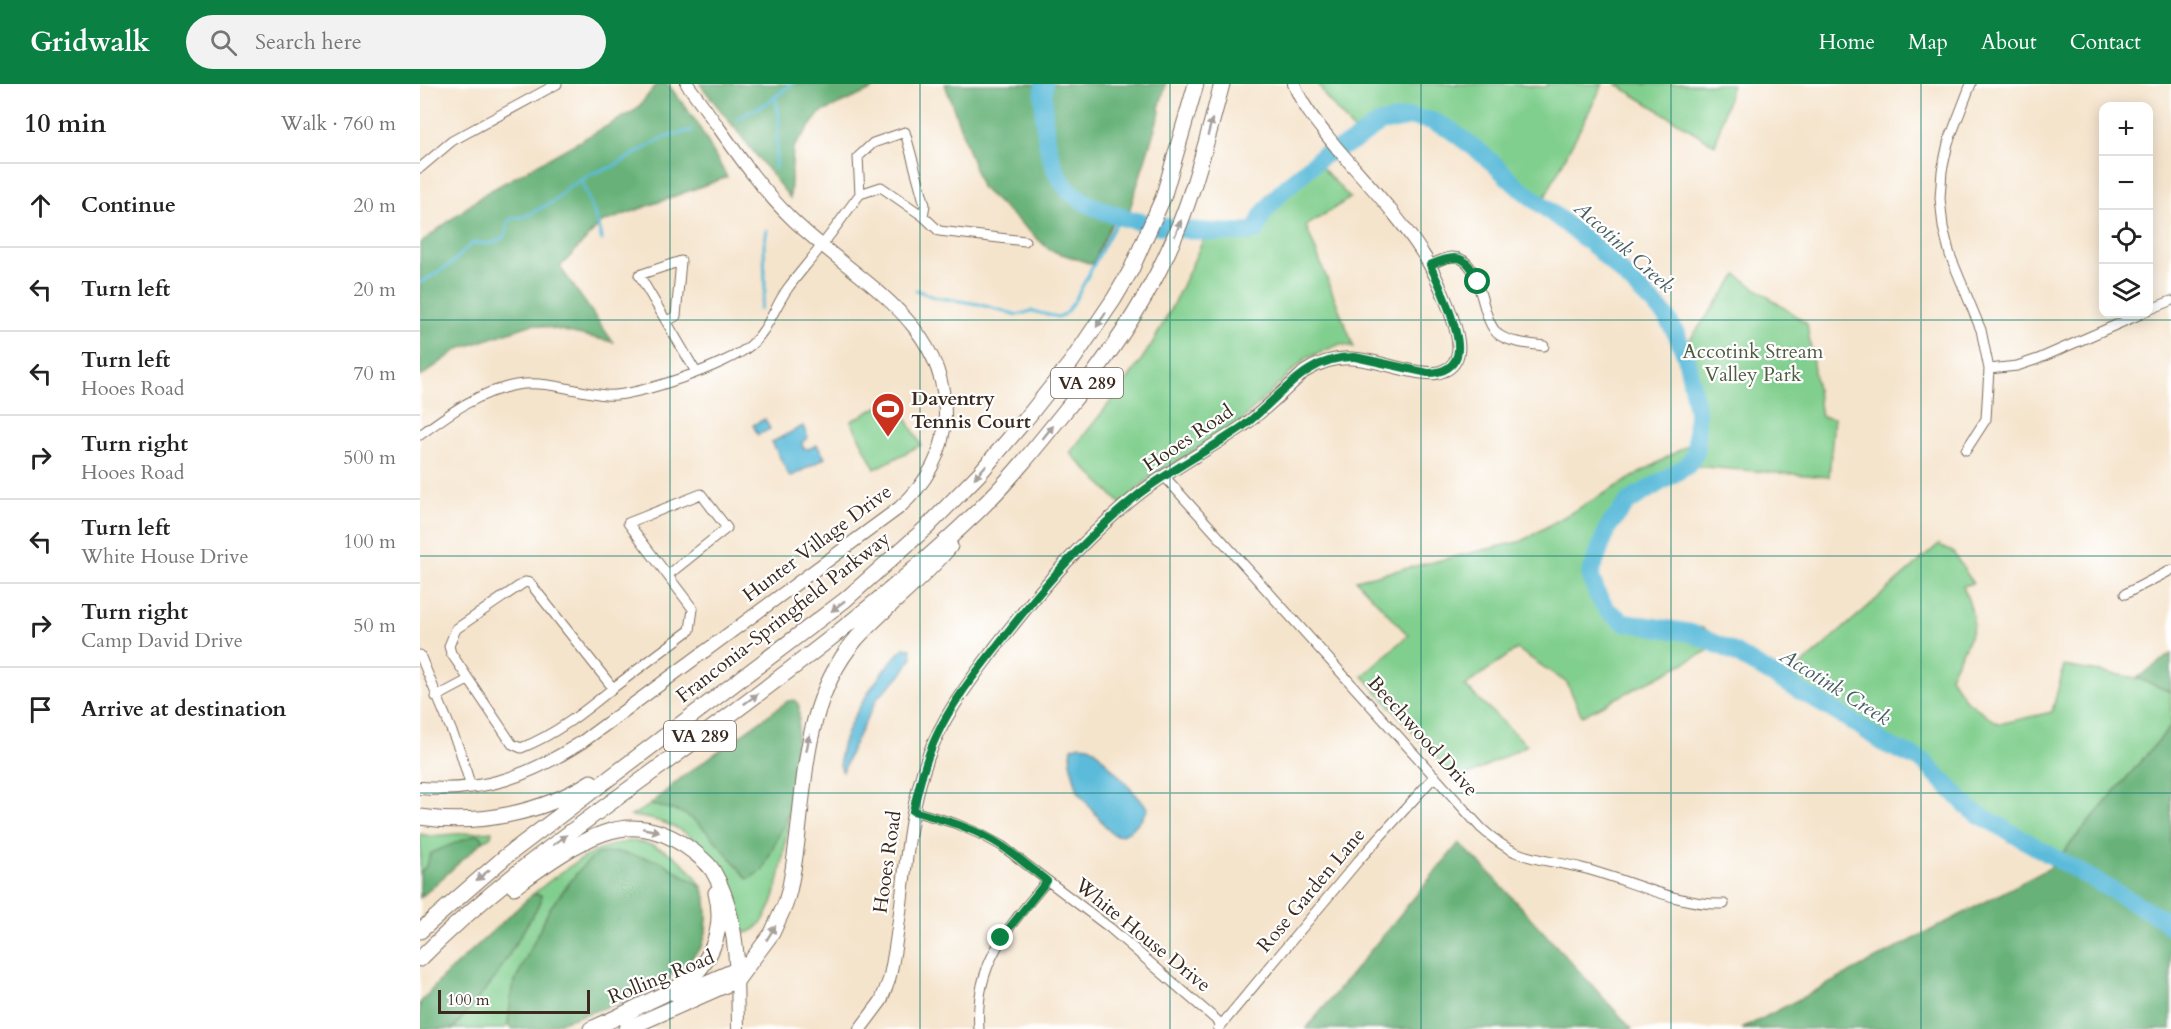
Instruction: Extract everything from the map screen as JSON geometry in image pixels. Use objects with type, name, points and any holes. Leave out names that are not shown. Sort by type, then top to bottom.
[{"type":"main road","name":"Franconia-Springfield Parkway","points":[[420,931],[505,857],[866,583],[966,487],[1026,419],[1072,361],[1131,270],[1157,214],[1174,164],[1196,84]]},
{"type":"main road","name":"VA 289","points":[[420,959],[458,922],[515,874],[847,627],[978,511],[1031,453],[1076,398],[1119,338],[1153,281],[1180,224],[1198,171],[1222,84]]},
{"type":"main road","points":[[737,974],[772,933],[785,905],[792,877],[810,735],[821,701],[836,670],[856,640],[935,566],[978,511]]},
{"type":"main road","points":[[420,817],[459,820],[501,815],[531,808],[564,796],[593,780],[666,727],[730,687]]},
{"type":"main road","points":[[420,970],[496,900],[558,856],[598,835],[624,828],[653,829],[677,840],[707,862],[722,890],[734,938],[737,974]]},
{"type":"main road","points":[[624,1022],[687,981],[700,969],[711,951],[717,930],[718,900],[708,874],[692,851]]},
{"type":"main road","name":"Rolling Road","points":[[591,1029],[624,1022],[737,974]]},
{"type":"street","points":[[420,168],[452,141],[557,84]]},
{"type":"street","name":"Hunter Village Drive","points":[[420,788],[471,787],[503,782],[555,759],[582,742],[899,508],[926,478],[940,448],[945,422],[943,388],[934,357],[920,334],[909,320],[881,294],[788,215],[765,189],[687,84]]},
{"type":"street","name":"Hooes Road","points":[[860,1029],[881,1001],[889,980],[913,811],[935,739],[960,695],[1057,572],[1086,542],[1141,493],[1244,425],[1304,372],[1321,362],[1355,357],[1437,373],[1450,367],[1457,356],[1458,342],[1448,307],[1430,265],[1415,243],[1319,125],[1302,102],[1294,84]]},
{"type":"street","points":[[1966,450],[1986,419],[1989,369],[1981,330],[1950,255],[1940,206],[1942,171],[1948,143],[1971,84]]},
{"type":"street","points":[[860,194],[858,157],[873,143],[904,132],[925,205],[923,216]]},
{"type":"street","points":[[420,435],[469,401],[501,388],[549,383],[606,395],[620,395],[696,372],[732,357],[749,347],[758,338],[786,290],[860,194],[881,187],[923,216],[939,231],[1025,241]]},
{"type":"street","points":[[1430,265],[1454,257],[1465,262],[1476,277],[1492,328],[1499,335],[1508,339],[1544,346]]},
{"type":"street","points":[[667,321],[676,315],[681,261],[639,275],[696,372]]},
{"type":"street","points":[[2153,308],[2171,301]]},
{"type":"street","points":[[1989,369],[2017,366],[2038,359],[2132,318]]},
{"type":"street","name":"Beechwood Drive","points":[[1164,476],[1497,842],[1534,858],[1581,867],[1634,882],[1657,892],[1707,905],[1724,904]]},
{"type":"street","points":[[613,688],[530,583],[525,582],[469,619],[451,636],[450,654],[512,744],[521,748],[540,741],[591,706],[690,630],[693,609],[628,523],[701,494],[727,528],[668,575]]},
{"type":"street","points":[[2125,594],[2171,570]]},
{"type":"street","points":[[420,655],[460,751],[471,787]]},
{"type":"street","points":[[436,697],[468,680]]},
{"type":"street","name":"Rose Garden Lane","points":[[1219,1027],[1358,861],[1435,776]]},
{"type":"street","name":"White House Drive","points":[[913,811],[954,823],[1002,846],[1110,928],[1219,1027]]},
{"type":"street","points":[[979,1029],[978,1001],[991,955],[1001,938],[1047,881]]},
{"type":"street","name":"Rolling Road","points":[[737,974],[738,1029]]},
{"type":"green space","points":[[657,84],[668,84],[697,123],[727,177],[601,223],[560,267],[613,342],[533,324],[459,349],[420,377],[420,243],[486,193],[636,110]]},
{"type":"green space","points":[[700,84],[879,84],[869,91],[820,113],[793,148],[790,198]]},
{"type":"green space","points":[[945,84],[1166,84],[1159,108],[1160,112],[1128,215],[1117,213],[1092,264],[1050,250],[981,187]]},
{"type":"green space","points":[[1319,84],[1509,84],[1545,87],[1548,84],[1603,84],[1543,201],[1482,146],[1446,121],[1412,111],[1360,138],[1325,96]]},
{"type":"green space","points":[[1616,84],[1732,84],[1715,145]]},
{"type":"green space","points":[[1316,161],[1350,198],[1306,226],[1354,347],[1340,344],[1305,359],[1238,424],[1152,476],[1121,504],[1070,453],[1124,385],[1153,342],[1208,229],[1241,238],[1267,195],[1291,175]]},
{"type":"green space","name":"Accotink Stream Valley Park","points":[[1737,275],[1807,324],[1821,417],[1834,418],[1829,477],[1693,466],[1618,512],[1594,582],[1615,615],[1703,628],[1725,642],[1582,716],[1567,683],[1517,649],[1465,686],[1527,745],[1457,781],[1363,676],[1408,635],[1356,580],[1522,541],[1704,436],[1688,342]]},
{"type":"green space","name":"Daventry Tennis Court","points":[[895,398],[921,445],[875,469],[851,421]]},
{"type":"green space","points":[[1939,544],[1953,552],[1973,583],[1963,586],[1971,610],[1973,628],[1950,677],[1966,700],[1999,724],[2052,712],[2064,666],[2137,678],[2171,692],[2171,726],[2057,859],[1971,810],[1902,743],[1881,734],[1867,723],[1787,678]]},
{"type":"green space","points":[[2171,654],[2171,692],[2137,678]]},
{"type":"green space","points":[[795,700],[799,706],[799,718],[789,813],[762,871],[748,879],[694,820],[678,811],[650,805],[681,778],[788,701]]},
{"type":"green space","points":[[2171,726],[2171,1029],[1742,1029],[2050,868]]},
{"type":"green space","points":[[650,805],[670,808],[687,815],[762,871],[789,813],[782,862],[773,901],[766,916],[756,928],[745,933],[741,928],[724,879],[705,850],[694,840],[666,824],[631,816]]},
{"type":"green space","points":[[492,831],[491,836],[483,841],[482,837],[477,834],[431,856],[420,873],[420,834],[430,836]]},
{"type":"green space","points":[[477,834],[482,837],[483,841],[420,898],[420,873],[426,866],[431,853]]},
{"type":"green space","points":[[632,841],[654,846],[673,855],[689,869],[702,887],[660,861],[581,868],[550,908],[512,988],[508,1025],[503,1029],[453,1029],[495,978],[541,901],[541,895],[533,894],[579,860],[604,848]]},
{"type":"green space","points":[[1459,843],[1483,866],[1632,1029],[1306,1029]]},
{"type":"green space","points":[[617,852],[660,861],[702,887],[706,897],[707,917],[702,946],[689,961],[660,983],[634,998],[540,1029],[511,1029],[508,1025],[512,988],[550,908],[581,868],[597,854]]},
{"type":"green space","points":[[533,894],[541,895],[541,901],[495,978],[453,1029],[420,1029],[420,1003],[442,978]]},
{"type":"water","points":[[765,419],[770,429],[758,435],[753,425]]},
{"type":"water","points":[[803,426],[808,438],[802,442],[803,448],[808,449],[817,445],[825,458],[790,477],[772,442]]},
{"type":"water","points":[[904,648],[911,649],[912,657],[902,674],[878,697],[850,752],[843,772],[840,760],[850,726],[871,688]]},
{"type":"water","points":[[1079,745],[1089,746],[1095,750],[1148,808],[1127,833],[1117,835],[1111,833],[1078,792],[1070,762],[1072,748]]},
{"type":"waterway","points":[[736,119],[769,102],[791,84]]},
{"type":"waterway","name":"Accotink Creek","points":[[1044,84],[1048,147],[1056,172],[1062,182],[1076,196],[1098,208],[1124,218],[1182,229],[1210,232],[1256,231],[1262,215],[1281,192],[1322,156],[1351,143],[1380,123],[1412,117],[1432,121],[1449,129],[1476,149],[1516,185],[1598,249],[1665,315],[1686,357],[1697,410],[1696,451],[1688,465],[1628,502],[1608,527],[1590,575],[1598,596],[1607,610],[1624,622],[1691,633],[1730,650],[1858,725],[1885,744],[1923,761],[1971,810],[2161,918],[2171,927]]},
{"type":"waterway","points":[[775,96],[779,116],[775,168]]},
{"type":"waterway","points":[[420,283],[451,264],[474,243],[490,244],[503,238],[508,222],[513,218],[526,216],[556,200],[567,188],[593,173],[612,167],[663,138],[692,130]]},
{"type":"waterway","points":[[583,179],[582,182],[602,240]]},
{"type":"waterway","points":[[916,290],[934,297],[978,304],[1018,315],[1031,311],[1058,317],[1065,314],[1075,300],[1115,225],[1127,220]]},
{"type":"waterway","points":[[760,309],[765,291],[764,245],[767,230]]},
{"type":"place","name":"Daventry Tennis Court","points":[[888,438]]},
{"type":"route","points":[[1001,938],[1047,881],[1002,846],[980,834],[954,823],[913,811],[935,739],[960,695],[1018,618],[1057,572],[1116,513],[1164,476],[1244,425],[1304,372],[1321,362],[1346,357],[1428,373],[1437,373],[1450,367],[1457,356],[1458,342],[1448,307],[1430,265],[1449,257],[1460,259],[1474,273],[1478,282]]}]
